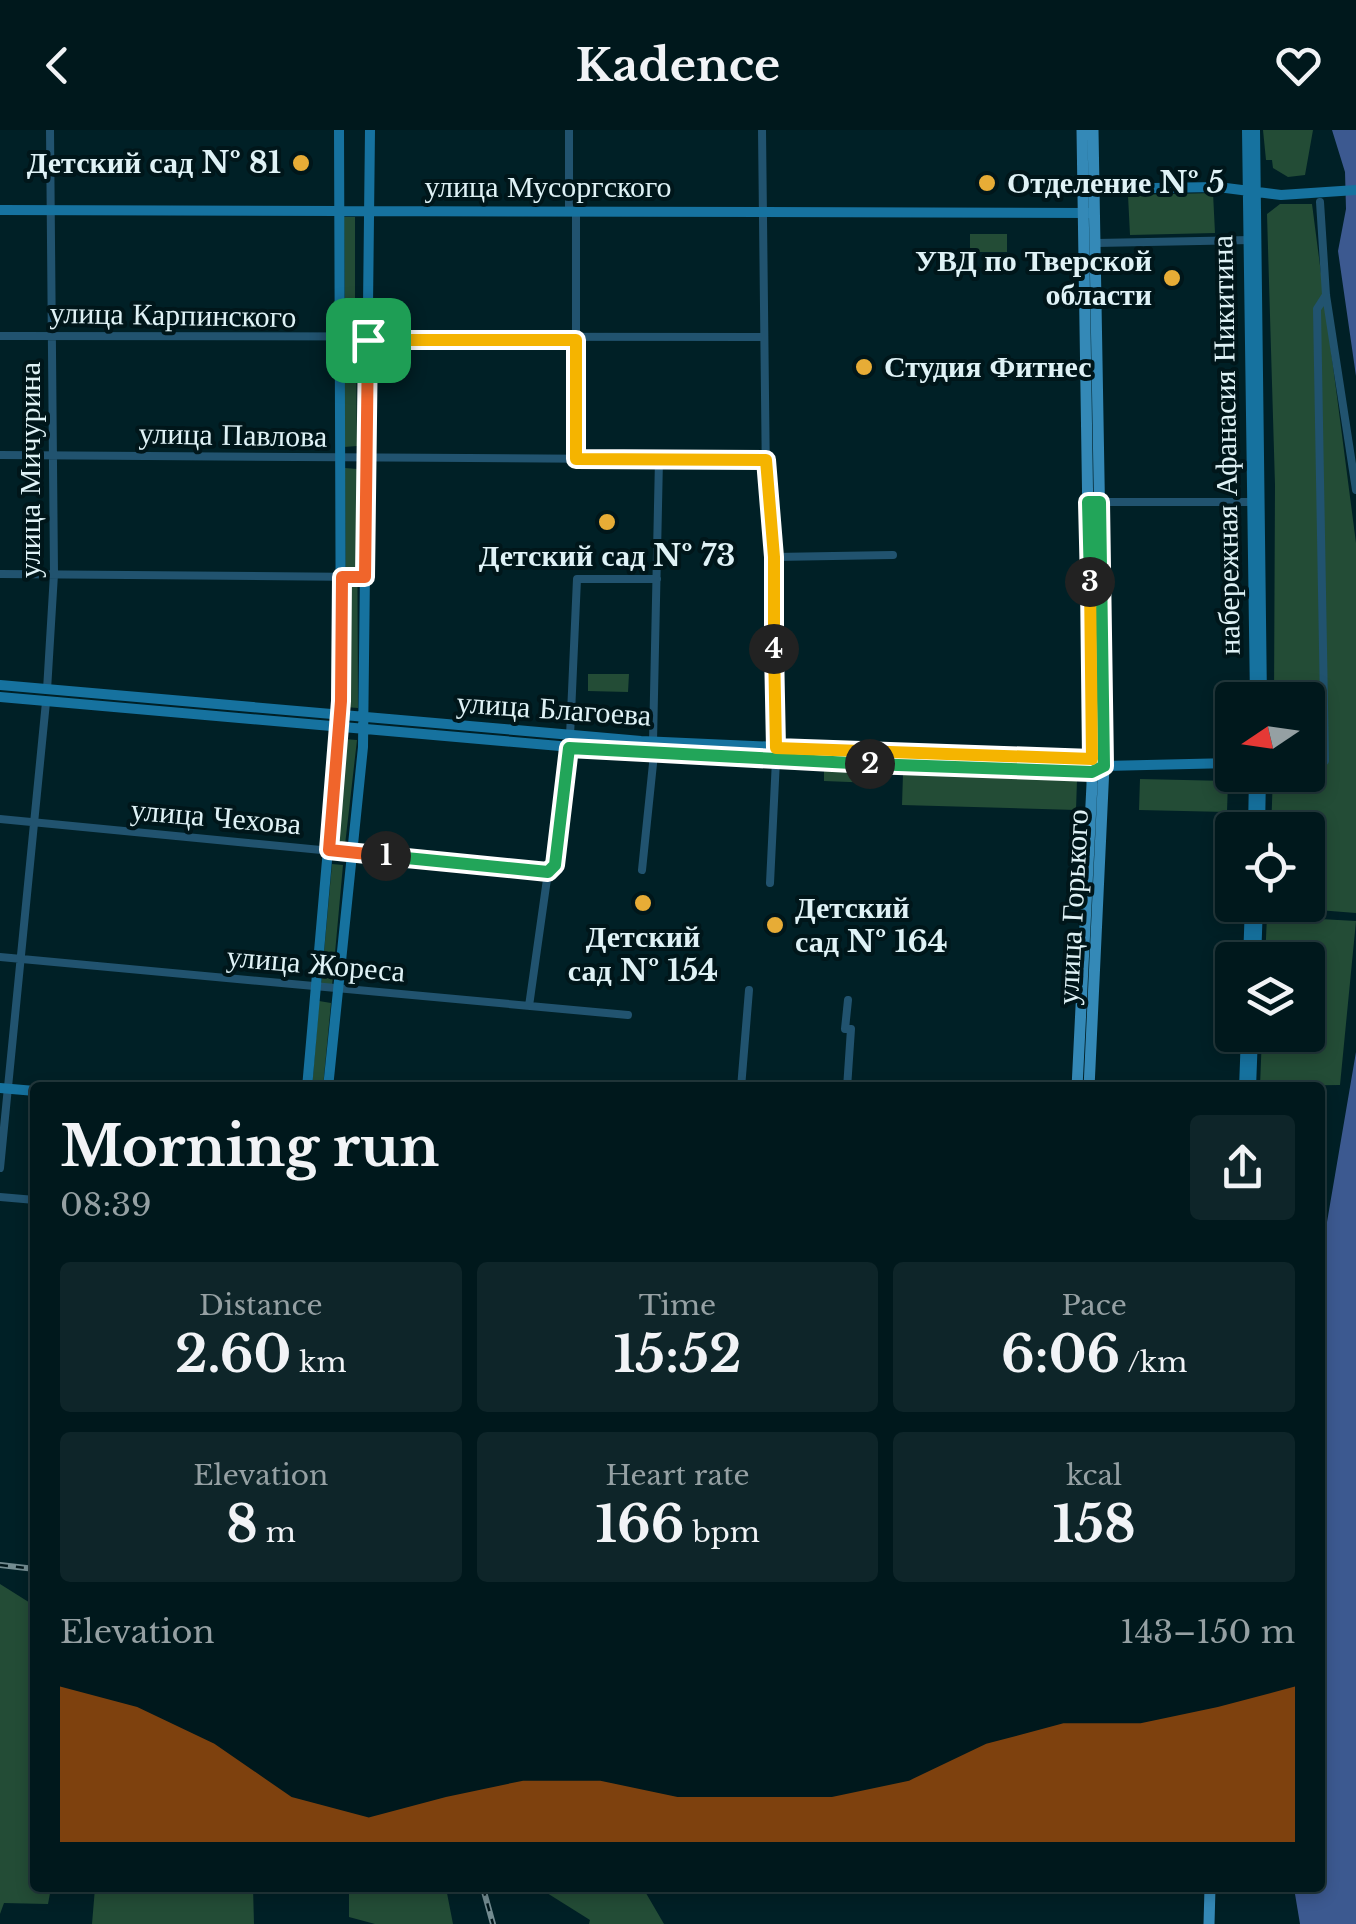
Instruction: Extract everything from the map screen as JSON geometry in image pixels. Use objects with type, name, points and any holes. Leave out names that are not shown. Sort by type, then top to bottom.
[{"type":"main road","name":"улица Горького","points":[[1082,130],[1089,189]]},
{"type":"main road","name":"улица Горького","points":[[1089,1082],[1096,766],[1089,213],[1093,130]]},
{"type":"main road","name":"улица Горького","points":[[1089,213],[1096,242],[1094,502]]},
{"type":"main road","name":"улица Горького","points":[[1077,1082],[1096,766]]},
{"type":"main road","points":[[1213,1924],[1214,1892]]},
{"type":"street","name":"улица Мичурина","points":[[0,1168],[4,1088],[51,694],[54,574],[50,130]]},
{"type":"street","points":[[308,1082],[339,723],[339,130]]},
{"type":"street","points":[[328,1082],[364,732],[370,130]]},
{"type":"street","points":[[569,130],[576,459]]},
{"type":"street","points":[[762,130],[766,460],[774,557],[777,754],[770,883]]},
{"type":"street","name":"набережная Афанасия Никитина","points":[[1247,130],[1258,682]]},
{"type":"street","name":"набережная Афанасия Никитина","points":[[1255,130],[1251,191],[1255,213]]},
{"type":"street","points":[[1254,174],[1281,194]]},
{"type":"street","points":[[1089,189],[1230,188],[1281,194],[1356,190]]},
{"type":"street","points":[[1096,242],[1230,241],[1250,237],[1255,213],[1281,194]]},
{"type":"street","points":[[1320,202],[1326,295],[1345,446],[1356,490]]},
{"type":"street","name":"улица Мусоргского","points":[[0,210],[1089,213]]},
{"type":"street","name":"набережная Афанасия Никитина","points":[[1250,237],[1258,682]]},
{"type":"street","points":[[1325,682],[1318,309],[1326,295]]},
{"type":"street","name":"улица Карпинского","points":[[0,336],[338,340],[764,337]]},
{"type":"street","name":"улица Павлова","points":[[0,455],[766,460]]},
{"type":"street","points":[[642,870],[653,748],[659,459]]},
{"type":"street","points":[[1094,502],[1253,502]]},
{"type":"street","points":[[774,557],[893,554]]},
{"type":"street","points":[[0,574],[365,577]]},
{"type":"street","points":[[529,1006],[548,872],[555,865],[570,742],[577,579],[657,580]]},
{"type":"street","name":"улица Благоева","points":[[0,685],[51,694],[339,723],[364,732],[777,754],[1096,766],[1215,764]]},
{"type":"street","points":[[0,697],[32,700],[51,694]]},
{"type":"street","points":[[1325,704],[1325,762]]},
{"type":"street","name":"улица Благоева","points":[[339,723],[364,719],[570,742]]},
{"type":"street","name":"улица Чехова","points":[[0,819],[548,872]]},
{"type":"street","name":"улица Жореса","points":[[0,958],[628,1016]]},
{"type":"street","points":[[741,1082],[749,990]]},
{"type":"street","points":[[848,1000],[846,1029],[852,1029],[848,1082]]},
{"type":"street","points":[[1247,1082],[1248,1052]]},
{"type":"street","points":[[4,1088],[30,1091]]},
{"type":"street","points":[[0,1196],[30,1199]]},
{"type":"green space","points":[[1263,130],[1313,130],[1305,175],[1288,177],[1273,168],[1272,160],[1266,160]]},
{"type":"green space","points":[[1213,193],[1215,233],[1130,235],[1128,195]]},
{"type":"green space","points":[[1280,204],[1312,204],[1356,543],[1356,913],[1325,911],[1325,812],[1272,812],[1272,792],[1325,792],[1325,682],[1274,682],[1275,485],[1267,214]]},
{"type":"green space","points":[[344,217],[355,217],[355,323],[345,323]]},
{"type":"green space","points":[[970,234],[1007,234],[1007,252],[970,252]]},
{"type":"green space","points":[[343,345],[356,345],[357,446],[344,447]]},
{"type":"green space","points":[[345,468],[357,469],[358,708],[346,707]]},
{"type":"green space","points":[[588,674],[629,674],[628,692],[588,691]]},
{"type":"green space","points":[[344,739],[357,740],[345,845],[333,844]]},
{"type":"green space","points":[[824,769],[875,771],[875,783],[824,781]]},
{"type":"green space","points":[[903,774],[1077,780],[1076,810],[902,805]]},
{"type":"green space","points":[[1140,779],[1215,781],[1215,792],[1228,792],[1227,812],[1139,810]]},
{"type":"green space","points":[[332,864],[343,865],[332,986],[321,985]]},
{"type":"green space","points":[[1356,921],[1340,1085],[1260,1082],[1261,1052],[1325,1052],[1325,942],[1266,942],[1267,922]]},
{"type":"green space","points":[[319,1001],[331,1003],[323,1082],[312,1082]]},
{"type":"green space","points":[[0,1584],[30,1603],[30,1892],[50,1892],[48,1904],[4,1903],[0,1914]]},
{"type":"green space","points":[[95,1892],[253,1892],[254,1924],[92,1924]]},
{"type":"green space","points":[[349,1892],[447,1892],[453,1924],[375,1924],[349,1917]]},
{"type":"green space","points":[[545,1892],[645,1892],[664,1924],[589,1924],[590,1920]]},
{"type":"water","points":[[1332,130],[1356,130],[1356,376],[1338,251],[1346,209],[1345,172]]},
{"type":"water","points":[[1356,1052],[1356,1924],[1300,1924],[1295,1892],[1325,1892],[1325,1234]]},
{"type":"railway","points":[[0,1565],[30,1568]]},
{"type":"railway","points":[[484,1892],[493,1924]]},
{"type":"place","name":"Детский сад № 81","points":[[301,163]]},
{"type":"place","name":"Отделение № 5","points":[[987,183]]},
{"type":"place","name":"УВД по Тверской области","points":[[1172,278]]},
{"type":"place","name":"Студия Фитнес","points":[[864,367]]},
{"type":"place","name":"Детский сад № 73","points":[[607,522]]},
{"type":"place","name":"Детский сад № 154","points":[[643,903]]},
{"type":"place","name":"Детский сад № 164","points":[[775,925]]},
{"type":"route","points":[[368,340],[576,340],[576,459],[766,460],[774,557],[776,748],[1092,759],[1088,502],[1100,502],[1104,766],[1092,772],[1076,772],[569,748],[555,865],[548,872],[329,850],[341,701],[342,577],[365,577],[368,340]]}]
